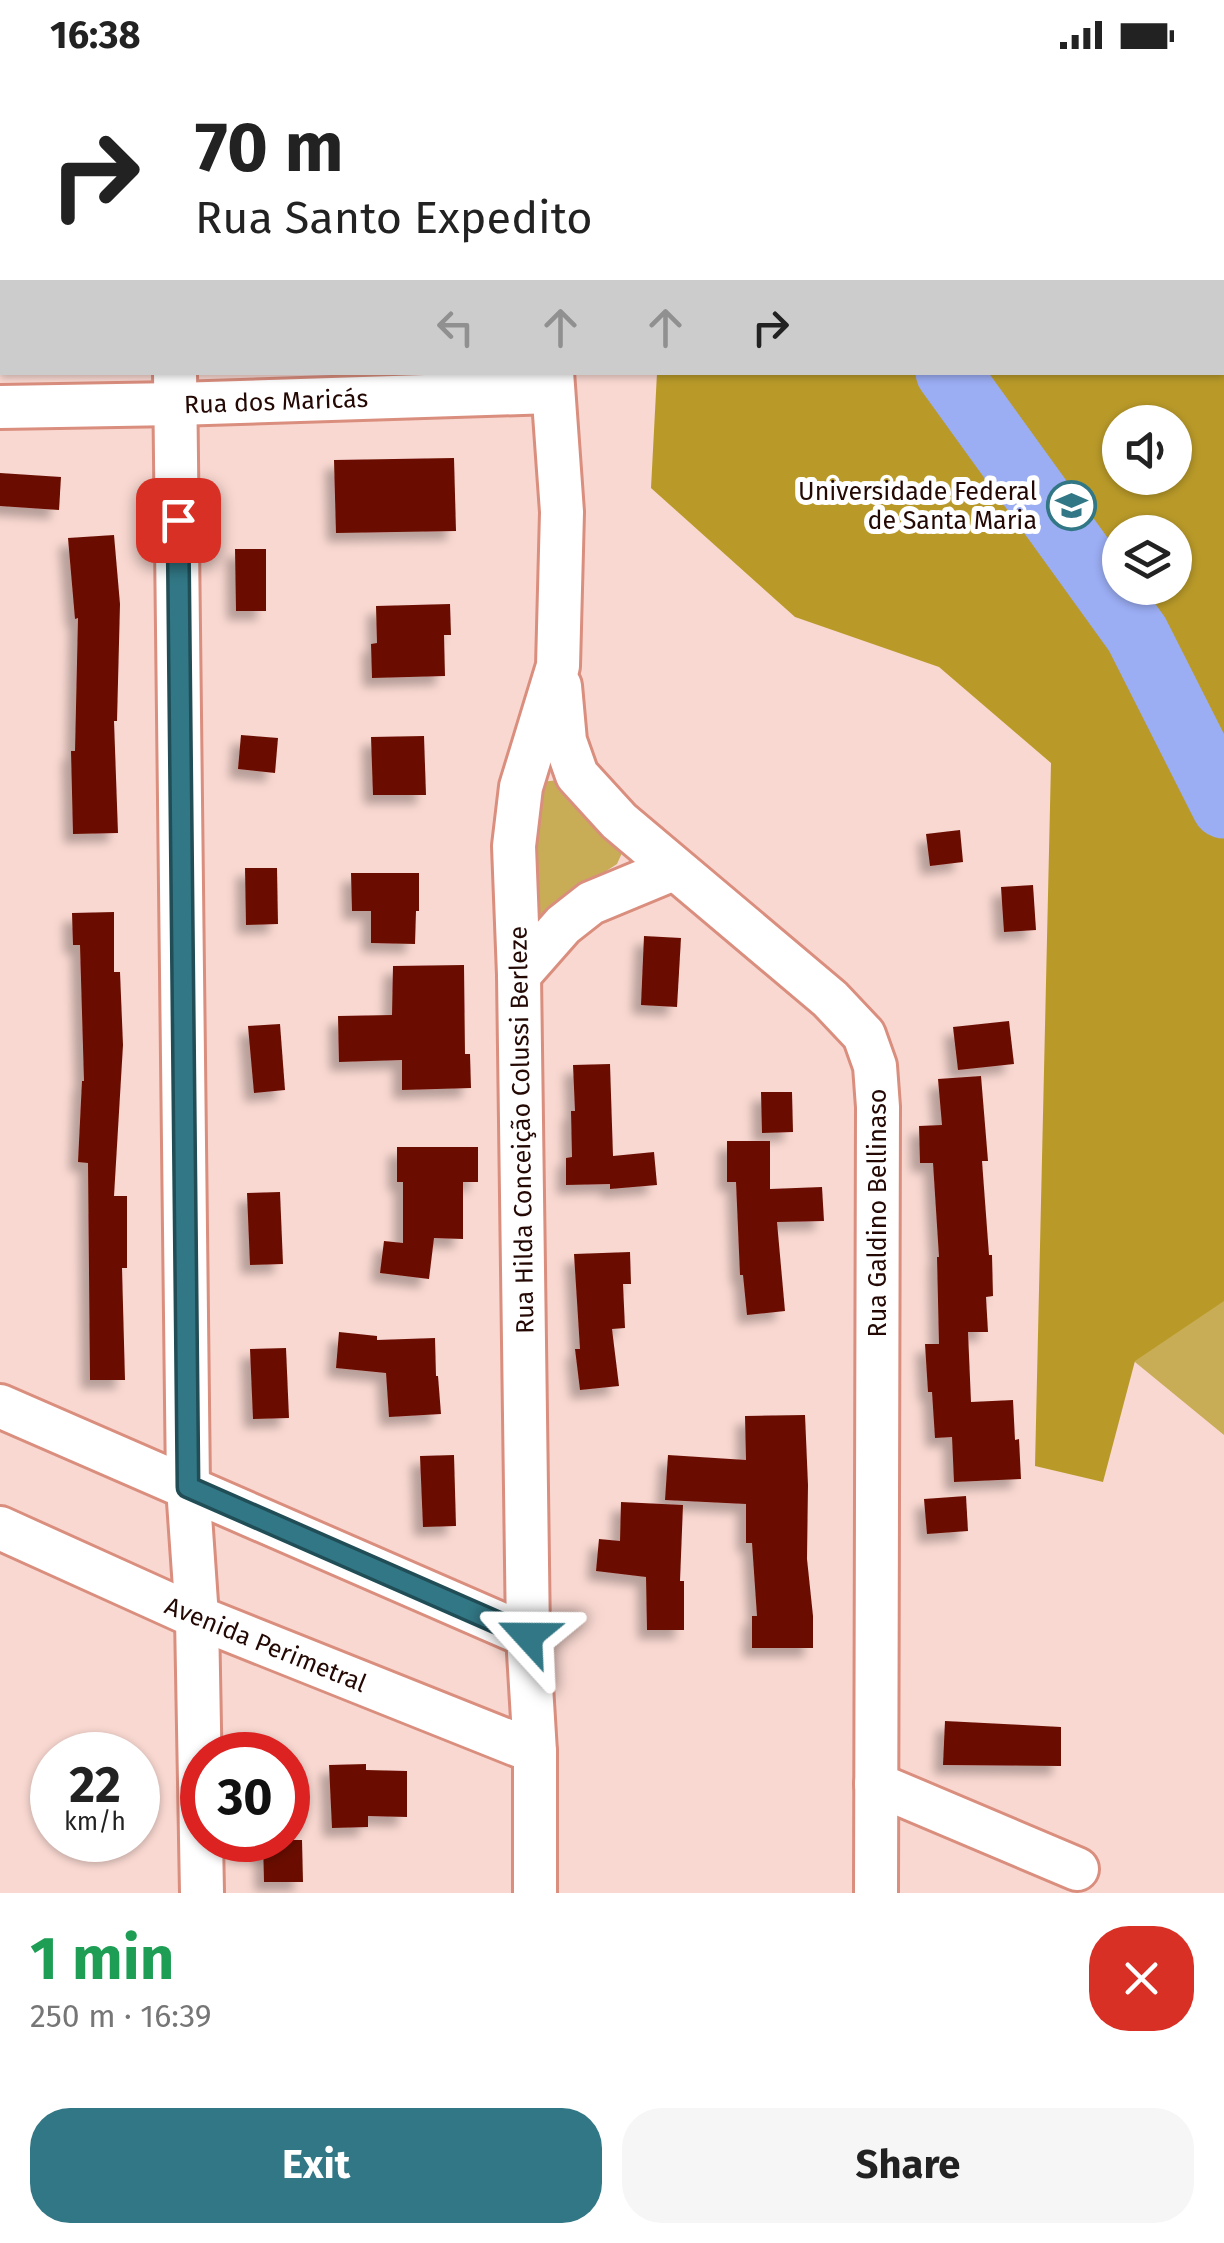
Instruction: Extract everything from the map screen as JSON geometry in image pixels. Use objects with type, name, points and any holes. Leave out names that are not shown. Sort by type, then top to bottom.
[{"type":"street","name":"Rua dos Maricás","points":[[0,407],[176,388],[552,382]]},
{"type":"street","name":"Rua Hilda Conceição Colussi Berleze","points":[[535,1893],[520,976],[514,846],[526,770],[558,666],[562,512],[552,382]]},
{"type":"street","points":[[176,388],[188,1487],[197,1617],[202,1893]]},
{"type":"street","name":"Rua Galdino Bellinaso","points":[[558,666],[565,741],[577,775],[619,821],[673,869],[830,999],[864,1035],[875,1066],[876,1893]]},
{"type":"street","points":[[526,770],[573,763]]},
{"type":"street","points":[[520,976],[562,926],[591,902],[673,869]]},
{"type":"street","points":[[0,1406],[528,1636]]},
{"type":"street","name":"Avenida Perimetral","points":[[0,1528],[197,1617],[535,1752]]},
{"type":"street","points":[[876,1784],[1077,1869]]},
{"type":"shaded area","points":[[657,375],[1224,375],[1224,1301],[1135,1361],[1103,1482],[1035,1466],[1051,763],[939,667],[795,617],[651,488]]},
{"type":"shaded area","points":[[569,779],[621,840],[622,853],[617,864],[574,892],[531,940],[528,837],[540,782]]},
{"type":"shaded area","points":[[1224,1223],[1224,1435],[1063,1303]]},
{"type":"building","points":[[454,458],[456,531],[336,533],[334,460]]},
{"type":"building","points":[[0,473],[61,477],[59,510],[0,506]]},
{"type":"building","points":[[114,535],[120,604],[114,721],[118,833],[73,834],[71,751],[75,751],[78,618],[75,619],[68,538]]},
{"type":"building","points":[[235,549],[266,549],[266,611],[236,611]]},
{"type":"building","points":[[450,604],[451,635],[444,635],[445,676],[372,678],[371,644],[377,643],[376,606]]},
{"type":"building","points":[[241,735],[278,738],[275,773],[238,769]]},
{"type":"building","points":[[424,736],[426,795],[373,795],[371,737]]},
{"type":"building","points":[[960,830],[963,862],[930,866],[926,834]]},
{"type":"building","points":[[245,868],[277,868],[278,924],[246,925]]},
{"type":"building","points":[[351,873],[419,873],[415,944],[371,943],[371,911],[352,911]]},
{"type":"building","points":[[1033,885],[1036,930],[1004,932],[1001,887]]},
{"type":"building","points":[[114,912],[114,972],[120,972],[123,1045],[114,1196],[127,1196],[127,1268],[122,1268],[125,1380],[90,1380],[88,1163],[78,1162],[84,1081],[80,945],[73,945],[72,913]]},
{"type":"building","points":[[644,936],[681,938],[677,1007],[641,1005]]},
{"type":"building","points":[[464,965],[465,1054],[470,1054],[471,1088],[402,1090],[402,1060],[339,1062],[338,1016],[392,1015],[393,966]]},
{"type":"building","points":[[1009,1021],[1014,1064],[958,1070],[953,1027]]},
{"type":"building","points":[[280,1024],[285,1090],[254,1093],[248,1026]]},
{"type":"building","points":[[610,1064],[613,1156],[654,1152],[657,1185],[610,1189],[610,1184],[566,1185],[566,1158],[572,1157],[571,1111],[575,1111],[573,1065]]},
{"type":"building","points":[[981,1076],[988,1161],[982,1161],[993,1296],[986,1297],[988,1332],[968,1332],[971,1402],[1013,1400],[1021,1479],[954,1482],[952,1437],[935,1438],[932,1392],[928,1392],[925,1344],[939,1344],[939,1257],[933,1163],[920,1163],[919,1126],[942,1125],[938,1079]]},
{"type":"building","points":[[761,1092],[792,1092],[793,1132],[762,1133]]},
{"type":"building","points":[[727,1141],[770,1141],[770,1189],[822,1187],[824,1221],[777,1222],[785,1311],[747,1315],[740,1275],[736,1182],[727,1182]]},
{"type":"building","points":[[397,1147],[478,1147],[478,1182],[463,1182],[463,1239],[434,1238],[429,1279],[380,1273],[384,1241],[403,1243],[403,1182],[397,1182]]},
{"type":"building","points":[[280,1192],[283,1264],[250,1265],[247,1193]]},
{"type":"building","points":[[630,1252],[631,1284],[623,1284],[625,1328],[612,1329],[619,1386],[580,1390],[575,1349],[580,1349],[574,1254]]},
{"type":"building","points":[[339,1332],[377,1336],[377,1340],[435,1338],[441,1414],[389,1417],[386,1373],[336,1368]]},
{"type":"building","points":[[286,1348],[289,1418],[253,1419],[250,1349]]},
{"type":"building","points":[[805,1415],[813,1648],[752,1648],[752,1616],[757,1616],[752,1543],[746,1543],[746,1504],[665,1500],[668,1455],[746,1460],[745,1416]]},
{"type":"building","points":[[454,1455],[456,1526],[423,1527],[420,1456]]},
{"type":"building","points":[[966,1496],[968,1531],[927,1534],[924,1499]]},
{"type":"building","points":[[621,1502],[683,1505],[680,1581],[684,1581],[684,1630],[647,1630],[646,1577],[596,1571],[599,1539],[620,1541]]},
{"type":"building","points":[[945,1721],[1061,1727],[1061,1766],[943,1765]]},
{"type":"building","points":[[366,1764],[366,1770],[407,1771],[407,1817],[368,1816],[368,1827],[332,1828],[329,1765]]},
{"type":"building","points":[[264,1862],[303,1862],[303,1882],[264,1882]]},
{"type":"waterway","points":[[950,375],[1137,634],[1224,806]]},
{"type":"place","name":"Universidade Federal de Santa Maria","points":[[1072,505]]},
{"type":"route","points":[[178,520],[188,1487],[528,1636]]}]
